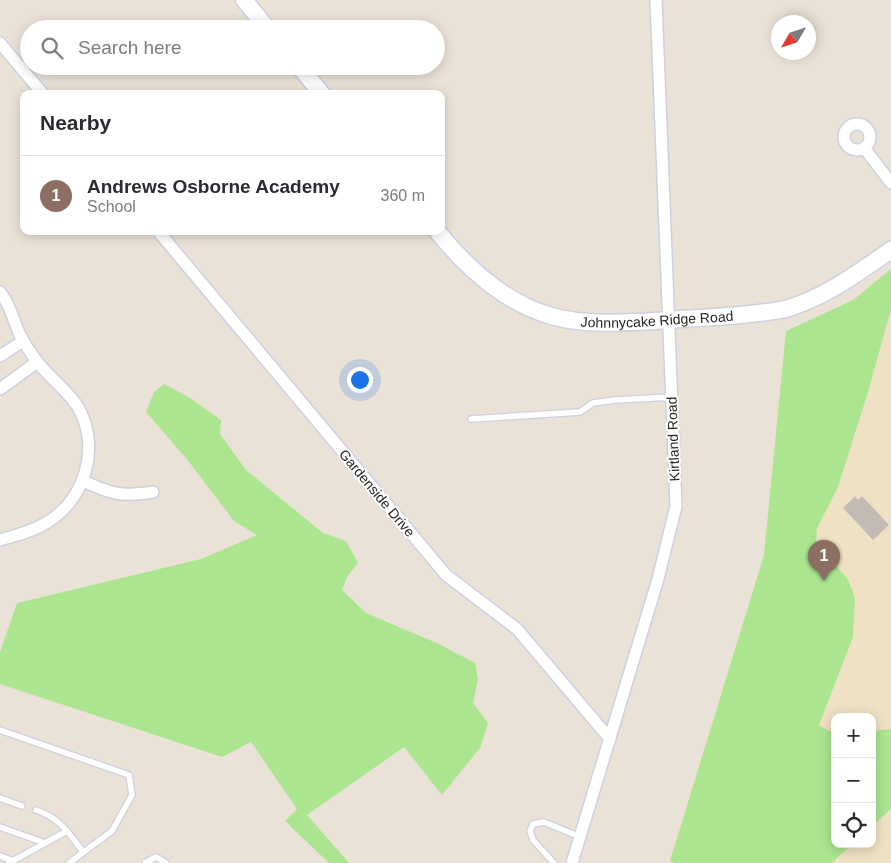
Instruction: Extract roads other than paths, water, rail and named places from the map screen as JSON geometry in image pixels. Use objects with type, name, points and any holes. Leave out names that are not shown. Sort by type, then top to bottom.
[{"type":"main road","points":[[244,0],[261,20]]},
{"type":"main road","points":[[306,75],[319,90]]},
{"type":"main road","name":"Johnnycake Ridge Road","points":[[440,235],[457,255],[483,279],[522,303],[548,315],[572,320],[605,322],[740,316],[788,308],[845,282],[891,250]]},
{"type":"street","name":"Kirtland Road","points":[[572,863],[658,579],[676,506],[656,0]]},
{"type":"street","points":[[0,43],[20,67]]},
{"type":"street","points":[[27,75],[40,90]]},
{"type":"street","points":[[865,149],[891,183]]},
{"type":"street","name":"Gardenside Drive","points":[[161,235],[446,575],[517,628],[610,739]]},
{"type":"street","points":[[0,292],[10,309],[23,341],[38,362],[74,401],[84,421],[89,449],[88,466],[73,500],[46,524],[31,531],[0,540]]},
{"type":"street","points":[[0,356],[23,341]]},
{"type":"street","points":[[0,389],[38,362]]},
{"type":"street","points":[[83,481],[119,494],[134,495],[154,492]]},
{"type":"lane","points":[[471,419],[580,412],[592,403],[615,400],[672,398]]},
{"type":"lane","points":[[0,730],[129,774],[132,795],[112,830],[69,863]]},
{"type":"lane","points":[[0,798],[22,806]]},
{"type":"lane","points":[[36,810],[50,815],[67,831],[84,852]]},
{"type":"lane","points":[[554,863],[534,840],[530,831],[533,824],[544,822],[580,837]]},
{"type":"lane","points":[[0,828],[45,843]]},
{"type":"lane","points":[[0,856],[11,862],[67,831]]},
{"type":"lane","points":[[145,863],[156,857],[166,863]]},
{"type":"place","name":"Andrews Osborne Academy","points":[[824,581]]}]
